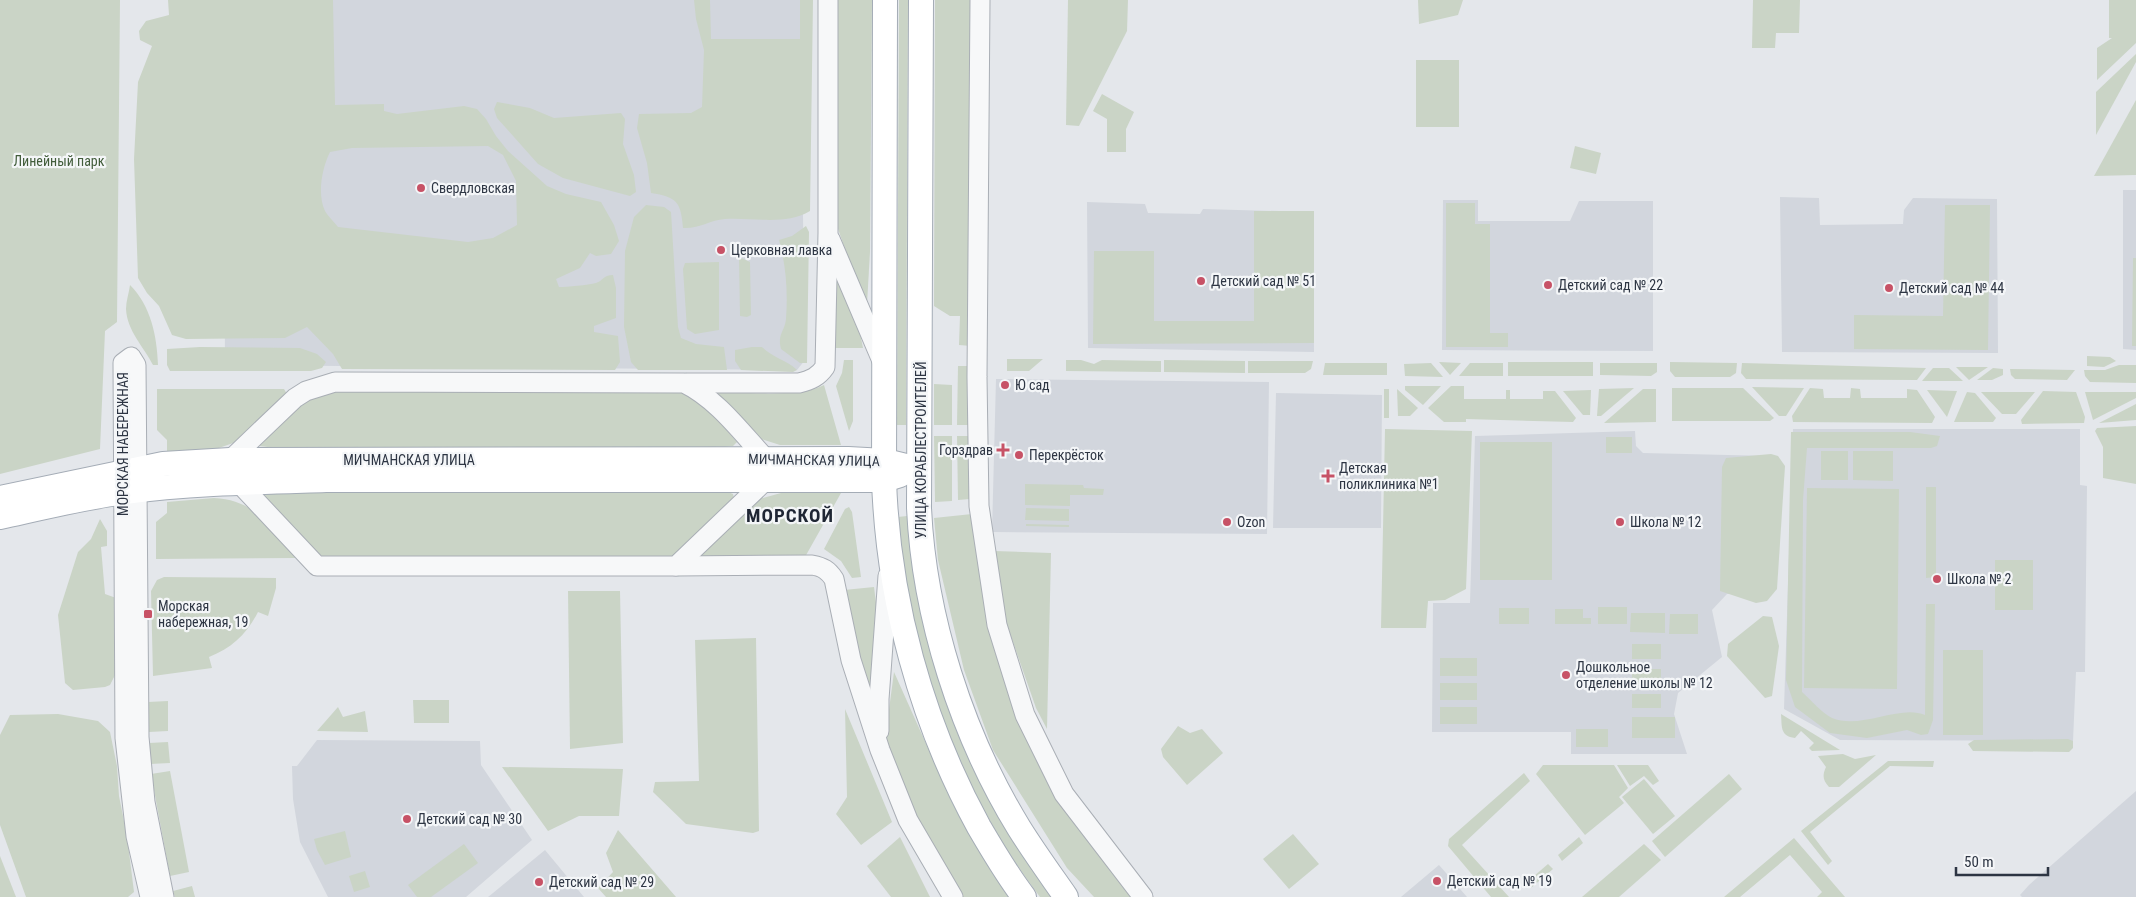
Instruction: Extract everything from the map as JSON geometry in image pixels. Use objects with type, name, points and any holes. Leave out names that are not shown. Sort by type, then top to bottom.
[{"type":"main road","points":[[885,0],[885,470],[889,552],[901,617],[916,676],[936,736],[964,800],[989,844],[1024,897]]},
{"type":"main road","name":"УЛИЦА КОРАБЛЕСТРОИТЕЛЕЙ","points":[[921,0],[921,331],[918,469],[920,528],[933,608],[947,665],[966,721],[996,785],[1019,827],[1066,897]]},
{"type":"main road","name":"МИЧМАНСКАЯ УЛИЦА","points":[[0,517],[66,502],[130,481],[163,464],[230,460],[766,469],[918,469]]},
{"type":"main road","name":"МИЧМАНСКАЯ УЛИЦА","points":[[0,498],[130,481],[239,483],[766,469]]},
{"type":"street","points":[[230,460],[295,398],[312,389],[335,382],[786,384],[810,380],[819,375],[825,367],[827,355],[828,0]]},
{"type":"street","points":[[980,0],[977,377],[979,506],[997,625],[1025,715],[1064,794],[1142,897]]},
{"type":"street","points":[[828,233],[886,371]]},
{"type":"street","points":[[676,566],[766,469],[710,400],[700,391],[684,383]]},
{"type":"street","name":"МОРСКАЯ НАБЕРЕЖНАЯ","points":[[130,481],[125,738],[135,828],[150,897]]},
{"type":"street","name":"МОРСКАЯ НАБЕРЕЖНАЯ","points":[[130,481],[139,738],[145,802],[164,897]]},
{"type":"street","points":[[239,483],[317,566],[821,566],[828,570],[834,579],[851,660],[880,750],[908,820],[953,897]]},
{"type":"street","points":[[880,750],[879,699],[889,552]]},
{"type":"shaded area","points":[[223,0],[800,0],[805,360],[797,370],[225,365]]},
{"type":"shaded area","points":[[2123,190],[2136,190],[2136,350],[2123,349]]},
{"type":"shaded area","name":"Детский сад № 44","points":[[1780,197],[1819,198],[1820,225],[1903,224],[1904,210],[1913,198],[1997,199],[1998,353],[1782,352]]},
{"type":"shaded area","name":"Детский сад № 22","points":[[1443,200],[1478,200],[1478,221],[1570,221],[1579,201],[1653,201],[1653,351],[1442,350]]},
{"type":"shaded area","name":"Детский сад № 51","points":[[1087,202],[1145,204],[1148,213],[1200,214],[1203,209],[1313,212],[1314,352],[1088,348]]},
{"type":"shaded area","points":[[996,379],[1269,382],[1267,534],[992,532]]},
{"type":"shaded area","name":"Детская поликлиника №1","points":[[1276,393],[1382,395],[1381,528],[1273,528]]},
{"type":"shaded area","name":"Школа № 2","points":[[1793,429],[2080,429],[2080,485],[2087,486],[2085,672],[2076,672],[2073,741],[1840,740],[1784,709]]},
{"type":"shaded area","points":[[1635,431],[1636,446],[1643,453],[1771,456],[1765,594],[1727,594],[1712,610],[1722,657],[1678,693],[1674,714],[1687,754],[1571,754],[1571,732],[1432,732],[1433,603],[1470,603],[1475,436]]},
{"type":"shaded area","name":"Детский сад № 30","points":[[317,740],[480,741],[481,765],[532,840],[466,897],[328,897],[300,842],[293,799],[292,766],[297,766]]},
{"type":"shaded area","points":[[2136,791],[2136,897],[2022,897],[2020,895],[2029,885]]},
{"type":"shaded area","name":"Детский сад № 29","points":[[545,850],[584,897],[488,897],[493,893]]},
{"type":"shaded area","name":"Детский сад № 19","points":[[1439,865],[1467,897],[1401,897]]},
{"type":"green space","name":"Линейный парк","points":[[0,0],[120,0],[117,322],[105,331],[100,449],[0,474]]},
{"type":"green space","points":[[168,0],[333,0],[335,105],[384,104],[384,111],[397,114],[464,106],[477,109],[508,151],[547,186],[566,194],[601,202],[614,225],[619,241],[611,254],[596,256],[590,253],[580,268],[556,279],[559,287],[567,287],[596,283],[607,276],[613,275],[616,288],[616,318],[594,326],[594,332],[618,336],[620,362],[615,370],[342,369],[333,354],[307,327],[285,338],[186,339],[172,335],[159,306],[147,293],[138,278],[134,159],[138,82],[152,46],[140,40],[139,31],[146,21],[169,15]],"holes":[[[488,146],[503,155],[516,181],[517,225],[493,238],[468,242],[338,227],[326,213],[321,197],[322,181],[330,152],[352,148]]]},
{"type":"green space","points":[[694,0],[710,0],[711,39],[800,39],[800,0],[813,0],[810,211],[800,216],[779,220],[725,219],[683,228],[681,212],[676,202],[667,196],[651,193],[647,163],[637,128],[639,114],[691,113],[702,107],[704,50],[696,19]]},
{"type":"green space","points":[[836,0],[872,0],[870,252],[867,304],[864,304],[835,220]]},
{"type":"green space","points":[[899,0],[908,0],[906,425],[897,425]]},
{"type":"green space","points":[[935,0],[972,0],[971,346],[959,345],[960,316],[950,316],[934,306]]},
{"type":"green space","points":[[1068,0],[1128,0],[1127,31],[1079,126],[1066,125]]},
{"type":"green space","points":[[1418,0],[1463,0],[1458,15],[1419,24]]},
{"type":"green space","points":[[1753,0],[1800,0],[1799,33],[1776,33],[1775,48],[1752,48]]},
{"type":"green space","points":[[2109,0],[2136,0],[2136,43],[2097,80],[2097,48],[2112,38],[2109,38]]},
{"type":"green space","points":[[2136,54],[2136,62],[2096,135],[2096,92]]},
{"type":"green space","points":[[1416,60],[1459,60],[1459,127],[1416,127]]},
{"type":"green space","points":[[1102,94],[1134,112],[1126,129],[1126,152],[1107,152],[1107,119],[1093,111]]},
{"type":"green space","points":[[2136,100],[2136,175],[2094,176]]},
{"type":"green space","points":[[497,102],[530,108],[554,118],[621,113],[625,119],[623,144],[634,175],[636,192],[630,196],[563,178],[538,164],[497,118],[494,109]]},
{"type":"green space","points":[[1575,146],[1601,153],[1596,174],[1570,168]]},
{"type":"green space","points":[[1446,203],[1475,203],[1475,224],[1490,224],[1490,333],[1508,333],[1508,347],[1446,347]]},
{"type":"green space","points":[[646,205],[664,207],[671,212],[678,327],[681,338],[696,344],[724,347],[727,370],[638,370],[631,362],[624,327],[625,251],[634,217]]},
{"type":"green space","points":[[1945,205],[1990,205],[1988,350],[1854,349],[1854,315],[1943,316]]},
{"type":"green space","points":[[1254,211],[1314,211],[1314,343],[1093,344],[1094,251],[1154,251],[1154,321],[1254,321]]},
{"type":"green space","points":[[806,226],[809,232],[807,363],[800,363],[781,349],[780,344],[786,319],[787,299],[785,269],[779,240],[792,236]]},
{"type":"green space","points":[[739,257],[750,262],[751,315],[747,317],[740,316]]},
{"type":"green space","points":[[2133,258],[2136,258],[2136,346],[2132,346]]},
{"type":"green space","points":[[719,262],[719,330],[695,334],[687,329],[683,269],[685,263]]},
{"type":"green space","points":[[835,276],[838,276],[859,328],[863,348],[834,348]]},
{"type":"green space","points":[[130,285],[143,302],[152,322],[158,365],[153,365],[129,324],[126,303]]},
{"type":"green space","points":[[200,347],[300,348],[317,354],[326,362],[322,368],[311,371],[170,371],[167,365],[167,349]]},
{"type":"green space","points":[[762,347],[797,370],[793,372],[741,370],[735,361],[735,350]]},
{"type":"green space","points":[[2087,356],[2110,357],[2116,361],[2104,367],[2087,366]]},
{"type":"green space","points":[[1007,359],[1043,359],[1029,371],[1007,371]]},
{"type":"green space","points":[[844,360],[853,360],[853,421],[849,431],[836,386],[842,373]]},
{"type":"green space","points":[[1066,360],[1081,360],[1094,364],[1102,360],[1161,361],[1161,372],[1066,371]]},
{"type":"green space","points":[[1164,360],[1245,361],[1245,373],[1164,372]]},
{"type":"green space","points":[[1248,361],[1313,361],[1311,369],[1305,373],[1248,373]]},
{"type":"green space","points":[[1439,362],[1461,363],[1450,375]]},
{"type":"green space","points":[[1508,362],[1593,362],[1593,376],[1508,376]]},
{"type":"green space","points":[[1670,362],[1737,363],[1736,373],[1730,377],[1675,377],[1670,371]]},
{"type":"green space","points":[[1325,363],[1387,363],[1387,375],[1323,375]]},
{"type":"green space","points":[[1431,363],[1443,377],[1405,376],[1404,364]]},
{"type":"green space","points":[[1470,363],[1503,363],[1503,376],[1459,376]]},
{"type":"green space","points":[[1600,363],[1657,363],[1657,372],[1651,376],[1600,375]]},
{"type":"green space","points":[[1742,363],[1926,368],[1917,380],[1746,379],[1741,373]]},
{"type":"green space","points":[[2119,365],[2136,365],[2136,383],[2090,382],[2085,376],[2084,370],[2105,370]]},
{"type":"green space","points":[[958,366],[970,366],[970,425],[957,425]]},
{"type":"green space","points":[[1956,367],[1988,367],[1969,380]]},
{"type":"green space","points":[[1933,368],[1949,368],[1963,381],[1922,381]]},
{"type":"green space","points":[[1993,368],[2003,369],[2003,375],[1992,380],[1977,380]]},
{"type":"green space","points":[[2010,369],[2075,370],[2067,380],[2015,379],[2011,375]]},
{"type":"green space","points":[[934,384],[952,385],[952,425],[934,425]]},
{"type":"green space","points":[[824,385],[841,445],[780,445],[758,438],[715,392],[786,393],[801,392]]},
{"type":"green space","points":[[1405,386],[1441,386],[1423,405],[1405,390]]},
{"type":"green space","points":[[1451,386],[1464,386],[1464,399],[1506,399],[1506,390],[1510,390],[1510,399],[1543,399],[1543,391],[1555,391],[1576,418],[1573,422],[1466,419],[1466,422],[1444,422],[1428,408]]},
{"type":"green space","points":[[1752,387],[1804,388],[1786,416],[1779,416]]},
{"type":"green space","points":[[1634,388],[1601,416],[1597,416],[1599,389]]},
{"type":"green space","points":[[1672,388],[1743,388],[1774,418],[1770,421],[1672,421]]},
{"type":"green space","points":[[1810,388],[1823,389],[1824,398],[1850,398],[1851,388],[1860,389],[1861,398],[1907,398],[1907,389],[1917,390],[1935,417],[1932,423],[1793,422],[1792,416]]},
{"type":"green space","points":[[157,389],[284,389],[287,394],[236,442],[216,449],[167,452],[167,440],[157,430]]},
{"type":"green space","points":[[1384,389],[1389,389],[1389,418],[1384,418]]},
{"type":"green space","points":[[1397,389],[1418,408],[1410,416],[1398,416]]},
{"type":"green space","points":[[1643,389],[1656,389],[1656,422],[1604,423]]},
{"type":"green space","points":[[329,390],[678,391],[693,396],[704,404],[737,442],[733,446],[680,452],[318,453],[259,446],[258,444],[293,407]]},
{"type":"green space","points":[[1591,390],[1590,415],[1583,415],[1563,391]]},
{"type":"green space","points":[[1927,390],[1957,391],[1947,417]]},
{"type":"green space","points":[[2043,391],[2076,392],[2085,417],[2084,423],[2022,424],[2021,420]]},
{"type":"green space","points":[[1967,392],[1975,393],[1996,418],[1993,422],[1954,422]]},
{"type":"green space","points":[[1981,392],[2035,392],[2016,414],[2002,414]]},
{"type":"green space","points":[[2085,392],[2136,392],[2136,398],[2093,420]]},
{"type":"green space","points":[[2136,404],[2136,420],[2099,423]]},
{"type":"green space","points":[[2136,426],[2136,484],[2103,478],[2103,447],[2095,431],[2097,428]]},
{"type":"green space","points":[[1385,429],[1472,431],[1466,589],[1445,600],[1428,601],[1426,628],[1381,628]]},
{"type":"green space","points":[[1791,432],[1910,432],[1940,436],[1937,446],[1931,448],[1807,448],[1803,500],[1802,692],[1828,716],[1843,721],[1915,712],[1925,715],[1926,604],[1935,604],[1933,720],[1928,734],[1921,735],[1907,730],[1867,738],[1830,733],[1795,707],[1786,680]]},
{"type":"green space","points":[[934,436],[952,436],[952,501],[935,502]]},
{"type":"green space","points":[[957,436],[970,436],[970,499],[958,500]]},
{"type":"green space","points":[[1606,437],[1632,437],[1632,453],[1606,453]]},
{"type":"green space","points":[[1480,442],[1552,442],[1552,580],[1480,580]]},
{"type":"green space","points":[[1821,451],[1848,451],[1848,480],[1821,480]]},
{"type":"green space","points":[[1853,451],[1893,451],[1893,481],[1853,480]]},
{"type":"green space","points":[[1771,454],[1778,456],[1785,466],[1777,589],[1767,601],[1756,603],[1720,591],[1722,467],[1726,458]]},
{"type":"green space","points":[[1025,484],[1083,485],[1084,488],[1104,489],[1103,495],[1070,495],[1070,506],[1025,505]]},
{"type":"green space","points":[[1926,487],[1936,487],[1936,577],[1926,578]]},
{"type":"green space","points":[[326,488],[728,492],[733,494],[734,498],[676,555],[667,557],[326,558],[316,553],[264,496],[268,493]]},
{"type":"green space","points":[[1807,488],[1899,489],[1897,689],[1804,688]]},
{"type":"green space","points":[[781,493],[841,493],[805,557],[700,559],[698,554],[759,499]]},
{"type":"green space","points":[[214,498],[229,500],[252,510],[270,525],[296,556],[295,558],[156,559],[156,522],[167,513],[167,502]]},
{"type":"green space","points":[[849,507],[852,512],[861,577],[852,578],[841,561],[824,549],[845,509]]},
{"type":"green space","points":[[1026,508],[1069,509],[1069,521],[1025,520]]},
{"type":"green space","points":[[972,514],[1027,732],[1134,897],[1094,897],[1067,868],[993,750],[964,670],[938,560],[934,518]]},
{"type":"green space","points":[[907,516],[911,552],[924,623],[942,692],[969,759],[985,791],[1009,832],[1052,897],[1040,897],[1010,855],[984,810],[942,717],[926,668],[904,568],[898,517]]},
{"type":"green space","points":[[100,519],[107,531],[107,546],[101,547],[105,594],[116,598],[115,675],[110,685],[105,687],[73,690],[65,683],[58,615],[78,552],[91,539]]},
{"type":"green space","points":[[1026,524],[1069,525],[1069,527],[1026,526]]},
{"type":"green space","points":[[994,551],[1051,553],[1047,729],[1036,708],[1006,622]]},
{"type":"green space","points":[[1995,560],[2033,560],[2033,610],[1995,610]]},
{"type":"green space","points":[[164,577],[276,578],[276,588],[268,616],[258,612],[244,634],[232,645],[209,657],[212,668],[153,676],[151,591],[157,580]]},
{"type":"green space","points":[[874,587],[879,626],[870,698],[844,590]]},
{"type":"green space","points":[[568,591],[620,591],[623,743],[570,749]]},
{"type":"green space","points":[[1598,607],[1627,607],[1627,624],[1598,624]]},
{"type":"green space","points":[[1499,608],[1529,608],[1529,624],[1499,624]]},
{"type":"green space","points":[[1555,609],[1583,609],[1583,618],[1591,618],[1591,624],[1555,624]]},
{"type":"green space","points":[[1631,613],[1665,613],[1665,633],[1630,632]]},
{"type":"green space","points":[[1670,614],[1698,614],[1698,634],[1669,634]]},
{"type":"green space","points":[[1763,616],[1772,617],[1779,646],[1772,696],[1765,698],[1727,656],[1728,644]]},
{"type":"green space","points":[[756,638],[759,831],[753,833],[686,824],[653,792],[655,782],[699,781],[695,640]]},
{"type":"green space","points":[[1632,644],[1661,644],[1661,659],[1632,659]]},
{"type":"green space","points":[[1943,650],[1983,650],[1983,735],[1943,735]]},
{"type":"green space","points":[[1440,658],[1477,658],[1477,676],[1440,676]]},
{"type":"green space","points":[[1632,669],[1661,669],[1661,684],[1632,684]]},
{"type":"green space","points":[[894,672],[953,804],[1015,897],[962,897],[920,829],[884,747]]},
{"type":"green space","points":[[1440,683],[1477,683],[1477,700],[1440,700]]},
{"type":"green space","points":[[1632,694],[1661,694],[1661,708],[1632,708]]},
{"type":"green space","points":[[413,700],[449,700],[449,723],[414,723]]},
{"type":"green space","points":[[168,701],[168,731],[149,732],[148,702]]},
{"type":"green space","points":[[338,707],[343,717],[365,711],[368,732],[317,731]]},
{"type":"green space","points":[[1440,707],[1477,707],[1477,724],[1440,724]]},
{"type":"green space","points":[[845,709],[892,822],[861,845],[836,814],[847,797]]},
{"type":"green space","points":[[58,714],[98,721],[110,732],[117,766],[119,796],[127,836],[134,892],[128,897],[26,897],[0,825],[0,735],[10,715]]},
{"type":"green space","points":[[1781,714],[1840,750],[1812,751],[1809,748],[1814,743],[1801,731],[1795,738],[1784,733]]},
{"type":"green space","points":[[1632,717],[1675,717],[1675,738],[1632,738]]},
{"type":"green space","points":[[1178,726],[1190,733],[1202,729],[1223,753],[1187,785],[1163,757],[1161,749]]},
{"type":"green space","points":[[1576,729],[1608,729],[1608,747],[1576,747]]},
{"type":"green space","points":[[2068,739],[2073,741],[2073,748],[2069,752],[1973,751],[1968,744],[1974,740]]},
{"type":"green space","points":[[168,742],[170,763],[150,764],[149,743]]},
{"type":"green space","points":[[1843,754],[1855,759],[1876,755],[1839,787],[1829,787],[1824,778],[1826,767],[1818,756]]},
{"type":"green space","points":[[1888,761],[1934,761],[1933,767],[1890,766],[1810,832],[1832,861],[1828,865],[1801,831]]},
{"type":"green space","points":[[1543,765],[1614,765],[1628,788],[1619,797],[1624,803],[1585,835],[1536,774]]},
{"type":"green space","points":[[1617,765],[1648,765],[1659,781],[1653,785],[1644,776],[1630,786]]},
{"type":"green space","points":[[502,767],[623,769],[619,816],[579,816],[548,831]]},
{"type":"green space","points":[[170,771],[189,872],[170,876],[151,774]]},
{"type":"green space","points":[[1524,773],[1530,781],[1462,845],[1509,897],[1491,897],[1448,846],[1449,839]]},
{"type":"green space","points":[[1729,774],[1742,789],[1665,857],[1652,841]]},
{"type":"green space","points":[[1644,779],[1675,816],[1653,834],[1622,797]]},
{"type":"green space","points":[[618,830],[676,897],[606,897],[598,888],[613,872],[606,853]]},
{"type":"green space","points":[[345,831],[351,857],[325,865],[317,850],[314,839]]},
{"type":"green space","points":[[1293,834],[1319,864],[1289,889],[1263,859]]},
{"type":"green space","points":[[900,837],[930,897],[891,897],[867,866]]},
{"type":"green space","points":[[1579,837],[1583,843],[1562,861],[1558,855]]},
{"type":"green space","points":[[1794,838],[1845,897],[1817,897],[1822,892],[1790,855],[1740,897],[1724,897]]},
{"type":"green space","points":[[464,844],[478,863],[431,897],[417,897],[408,885]]},
{"type":"green space","points":[[1644,844],[1661,860],[1619,897],[1582,897]]},
{"type":"green space","points":[[0,856],[16,897],[0,897]]},
{"type":"green space","points":[[1548,864],[1553,869],[1531,888],[1526,883]]},
{"type":"green space","points":[[365,871],[370,887],[354,892],[349,876]]},
{"type":"green space","points":[[192,886],[195,897],[175,897],[173,891]]},
{"type":"place","name":"Свердловская","points":[[421,188]]},
{"type":"place","name":"Церковная лавка","points":[[721,250]]},
{"type":"place","name":"Детский сад № 51","points":[[1201,281]]},
{"type":"place","name":"Детский сад № 22","points":[[1548,285]]},
{"type":"place","name":"Детский сад № 44","points":[[1889,288]]},
{"type":"place","name":"Ю сад","points":[[1005,385]]},
{"type":"place","name":"Горздрав","points":[[1003,450]]},
{"type":"place","name":"Перекрёсток","points":[[1019,455]]},
{"type":"place","name":"Детская поликлиника №1","points":[[1328,476]]},
{"type":"place","name":"Ozon","points":[[1227,522]]},
{"type":"place","name":"Школа № 12","points":[[1620,522]]},
{"type":"place","name":"Школа № 2","points":[[1937,579]]},
{"type":"place","name":"Морская набережная, 19","points":[[148,614]]},
{"type":"place","name":"Дошкольное отделение школы № 12","points":[[1566,675]]},
{"type":"place","name":"Детский сад № 30","points":[[407,819]]},
{"type":"place","name":"Детский сад № 19","points":[[1437,881]]},
{"type":"place","name":"Детский сад № 29","points":[[539,882]]},
{"type":"district","name":"МОРСКОЙ","points":[[790,515]]}]
